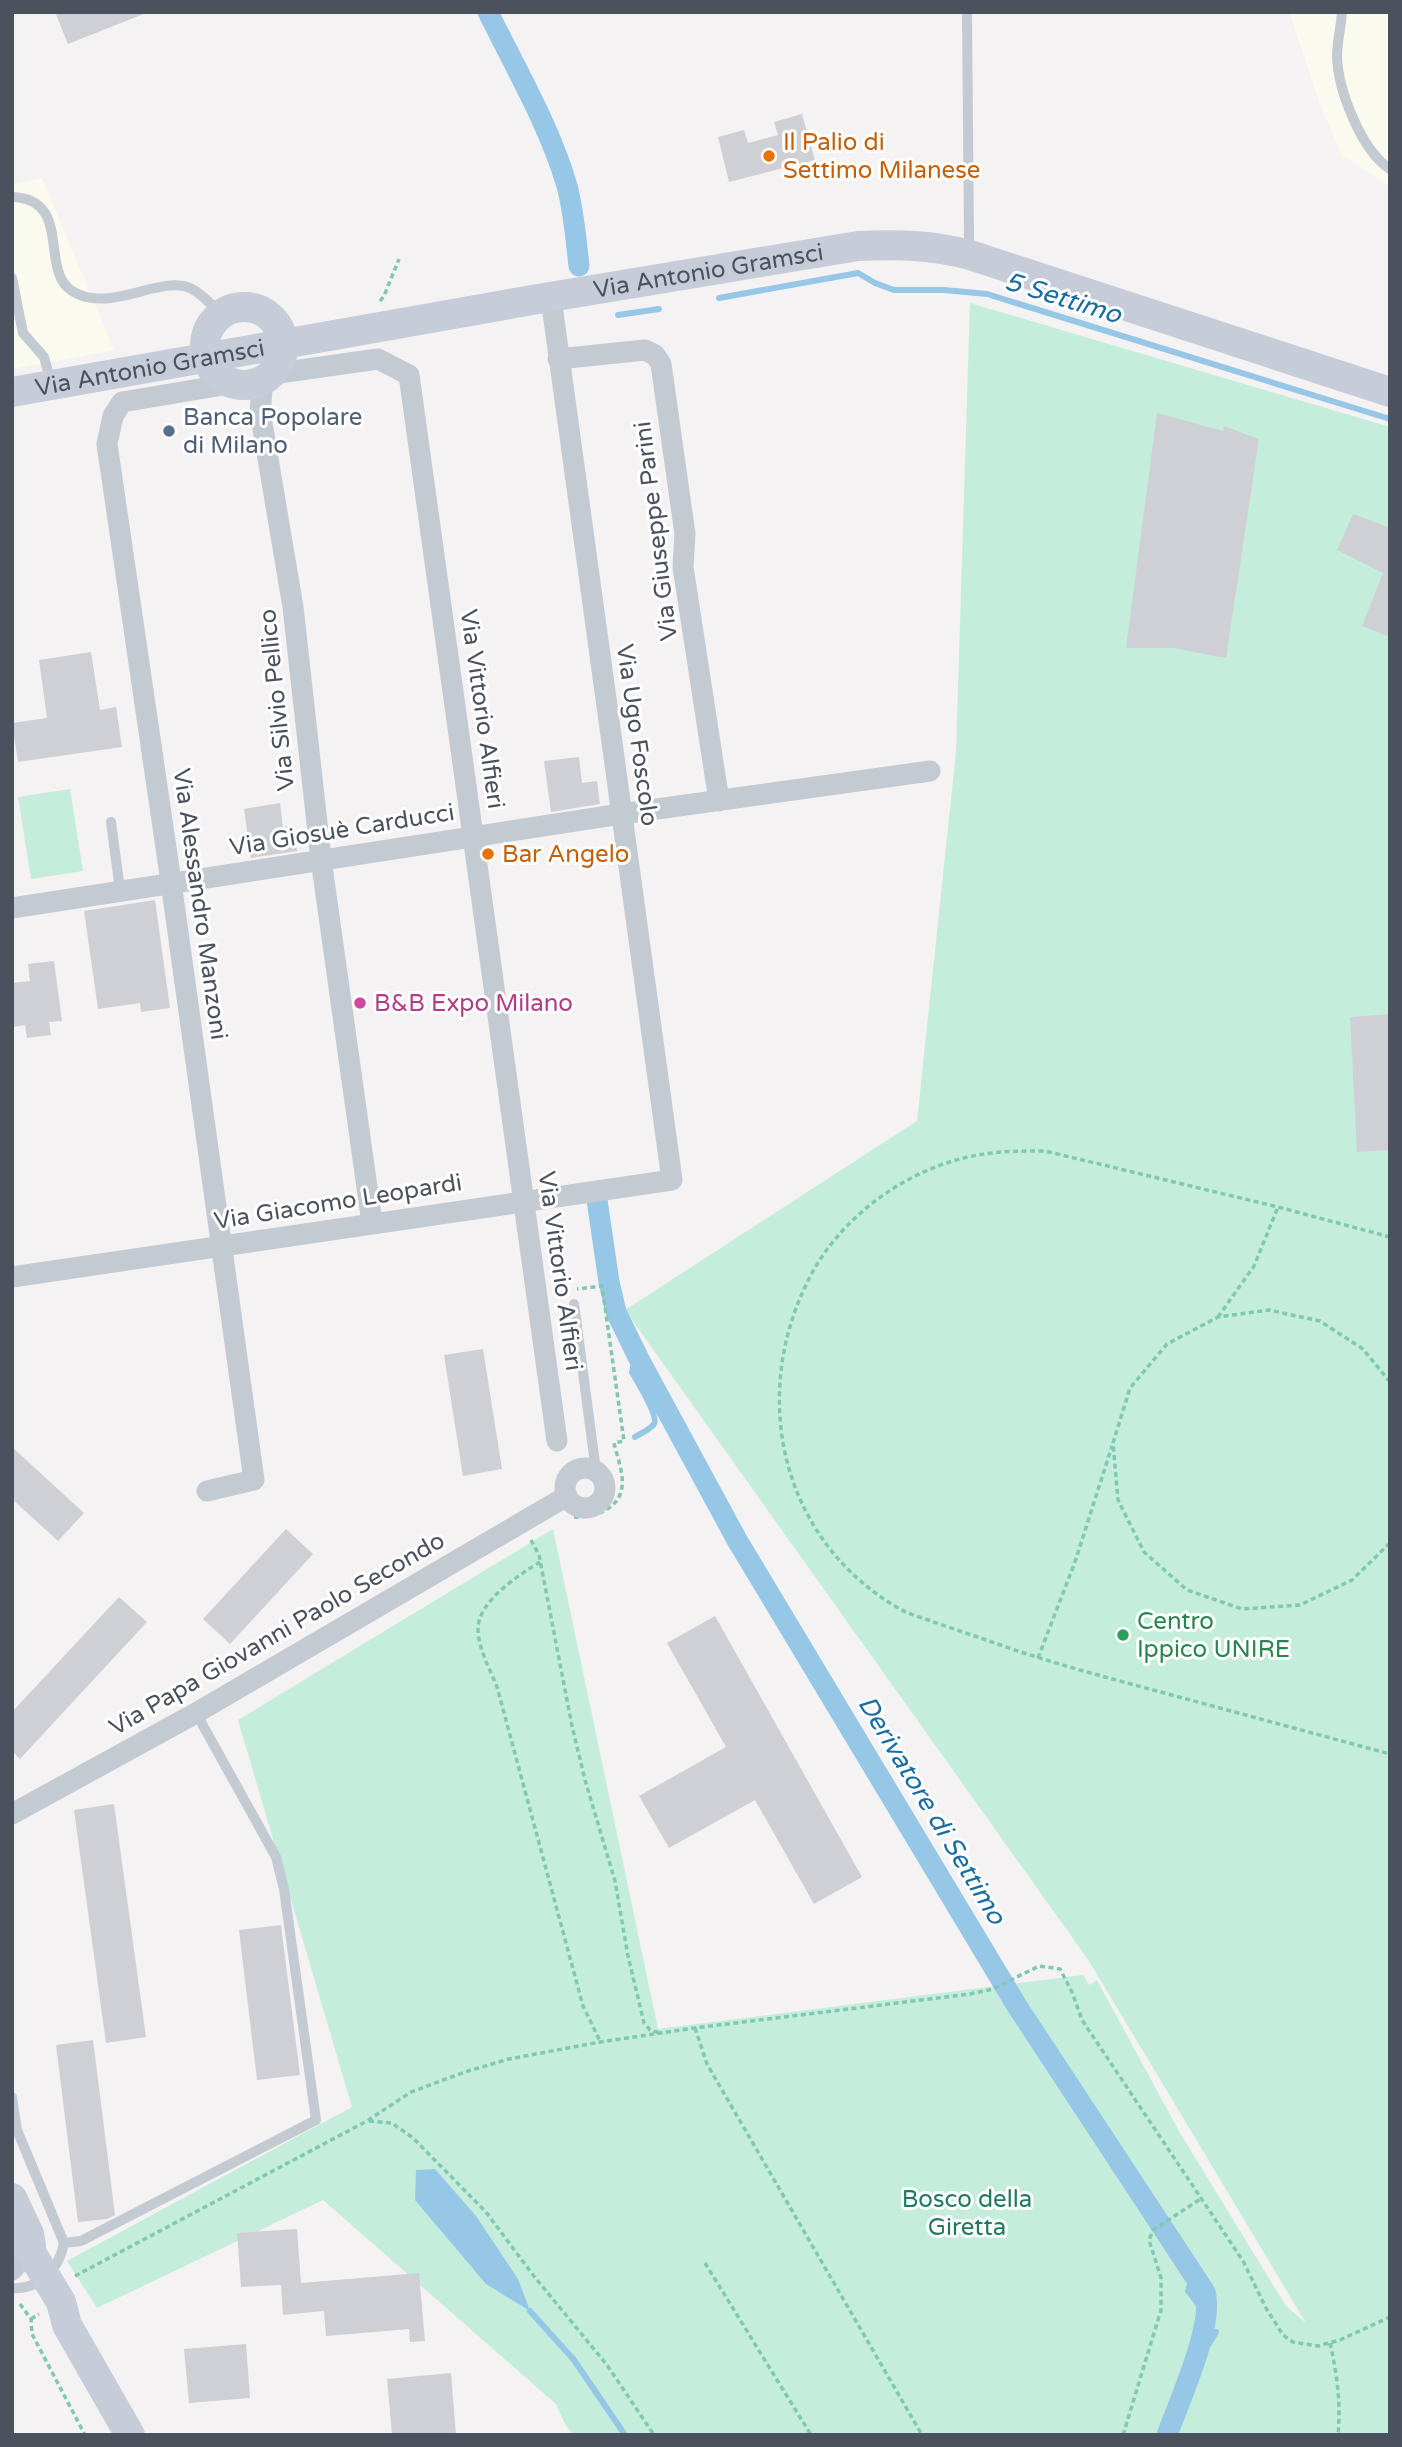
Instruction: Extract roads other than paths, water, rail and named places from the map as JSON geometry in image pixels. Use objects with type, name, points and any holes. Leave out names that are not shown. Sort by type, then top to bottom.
[{"type":"main road","name":"Via Antonio Gramsci","points":[[12,377],[50,377],[856,233],[918,231],[970,241],[1390,375]]},
{"type":"main road","name":"Via Antonio Gramsci","points":[[282,336],[551,298],[858,246],[895,244],[932,246],[970,255],[1390,392]]},
{"type":"main road","points":[[244,306],[267,313],[282,336],[282,357],[257,379],[219,376],[211,367],[206,349],[213,322],[232,308],[244,306]]},
{"type":"main road","name":"Via Antonio Gramsci","points":[[12,392],[50,377]]},
{"type":"main road","points":[[12,2198],[67,2325],[130,2435]]},
{"type":"main road","points":[[12,2231],[44,2277],[80,2318],[147,2435]]},
{"type":"street","name":"Via Ugo Foscolo","points":[[551,298],[672,1180]]},
{"type":"street","name":"Via Giuseppe Parini","points":[[558,359],[645,350],[655,355],[661,364],[685,534],[683,567],[719,802]]},
{"type":"street","name":"Via Vittorio Alfieri","points":[[257,379],[378,359],[409,375],[557,1441]]},
{"type":"street","name":"Via Silvio Pellico","points":[[257,379],[293,607],[321,859],[372,1223]]},
{"type":"street","name":"Via Alessandro Manzoni","points":[[207,1491],[254,1480],[107,444],[113,416],[122,402],[257,379]]},
{"type":"street","name":"Via Giosuè Carducci","points":[[12,908],[621,814],[930,771]]},
{"type":"street","name":"Via Giacomo Leopardi","points":[[12,1277],[672,1180]]},
{"type":"street","points":[[588,1468],[596,1471],[604,1482],[605,1492],[598,1503],[590,1507],[573,1504],[567,1496],[568,1479],[574,1472],[588,1468]]},
{"type":"street","name":"Via Papa Giovanni Paolo Secondo","points":[[12,1814],[196,1713],[567,1496]]},
{"type":"lane","points":[[967,12],[970,241]]},
{"type":"lane","points":[[1342,12],[1337,56],[1342,88],[1368,147],[1379,162],[1390,169]]},
{"type":"lane","points":[[12,197],[22,198],[42,208],[53,231],[62,281],[72,291],[96,298],[114,299],[178,286],[197,292],[221,314]]},
{"type":"lane","points":[[12,278],[23,333],[44,357],[50,377]]},
{"type":"lane","points":[[111,822],[120,890]]},
{"type":"lane","points":[[574,1304],[596,1471]]},
{"type":"lane","points":[[64,2243],[81,2241],[316,2120],[284,1889],[276,1857],[196,1713]]},
{"type":"lane","points":[[12,2097],[17,2130],[64,2243],[58,2264],[44,2277],[30,2287],[12,2288]]},
{"type":"water","points":[[435,2169],[476,2216],[518,2279],[530,2311],[486,2284],[415,2200],[416,2170]]},
{"type":"waterway","name":"Derivatore di Settimo","points":[[488,12],[552,142],[560,164],[571,206],[579,266]]},
{"type":"waterway","name":"5 Settimo","points":[[719,298],[858,273],[894,290],[944,290],[987,294],[1390,419]]},
{"type":"waterway","name":"5 Settimo","points":[[618,315],[659,309]]},
{"type":"waterway","name":"Derivatore di Settimo","points":[[597,1200],[616,1312],[737,1540],[1017,2006],[1205,2292],[1207,2306],[1201,2342],[1167,2435]]},
{"type":"waterway","points":[[635,1437],[650,1428],[655,1420],[647,1398],[632,1372],[633,1367],[641,1363]]},
{"type":"waterway","points":[[1161,2435],[1196,2333],[1200,2309],[1188,2291],[1190,2285],[1197,2280]]},
{"type":"waterway","points":[[530,2311],[574,2360],[625,2435]]},
{"type":"waterway","points":[[1198,2347],[1208,2345],[1216,2332]]},
{"type":"place","name":"Il Palio di Settimo Milanese","points":[[769,156]]},
{"type":"place","name":"Banca Popolare di Milano","points":[[169,431]]},
{"type":"place","name":"Bar Angelo","points":[[488,854]]},
{"type":"place","name":"B&B Expo Milano","points":[[360,1003]]},
{"type":"place","name":"Centro Ippico UNIRE","points":[[1123,1635]]},
{"type":"park label","name":"Bosco della Giretta","points":[[967,2213]]}]
